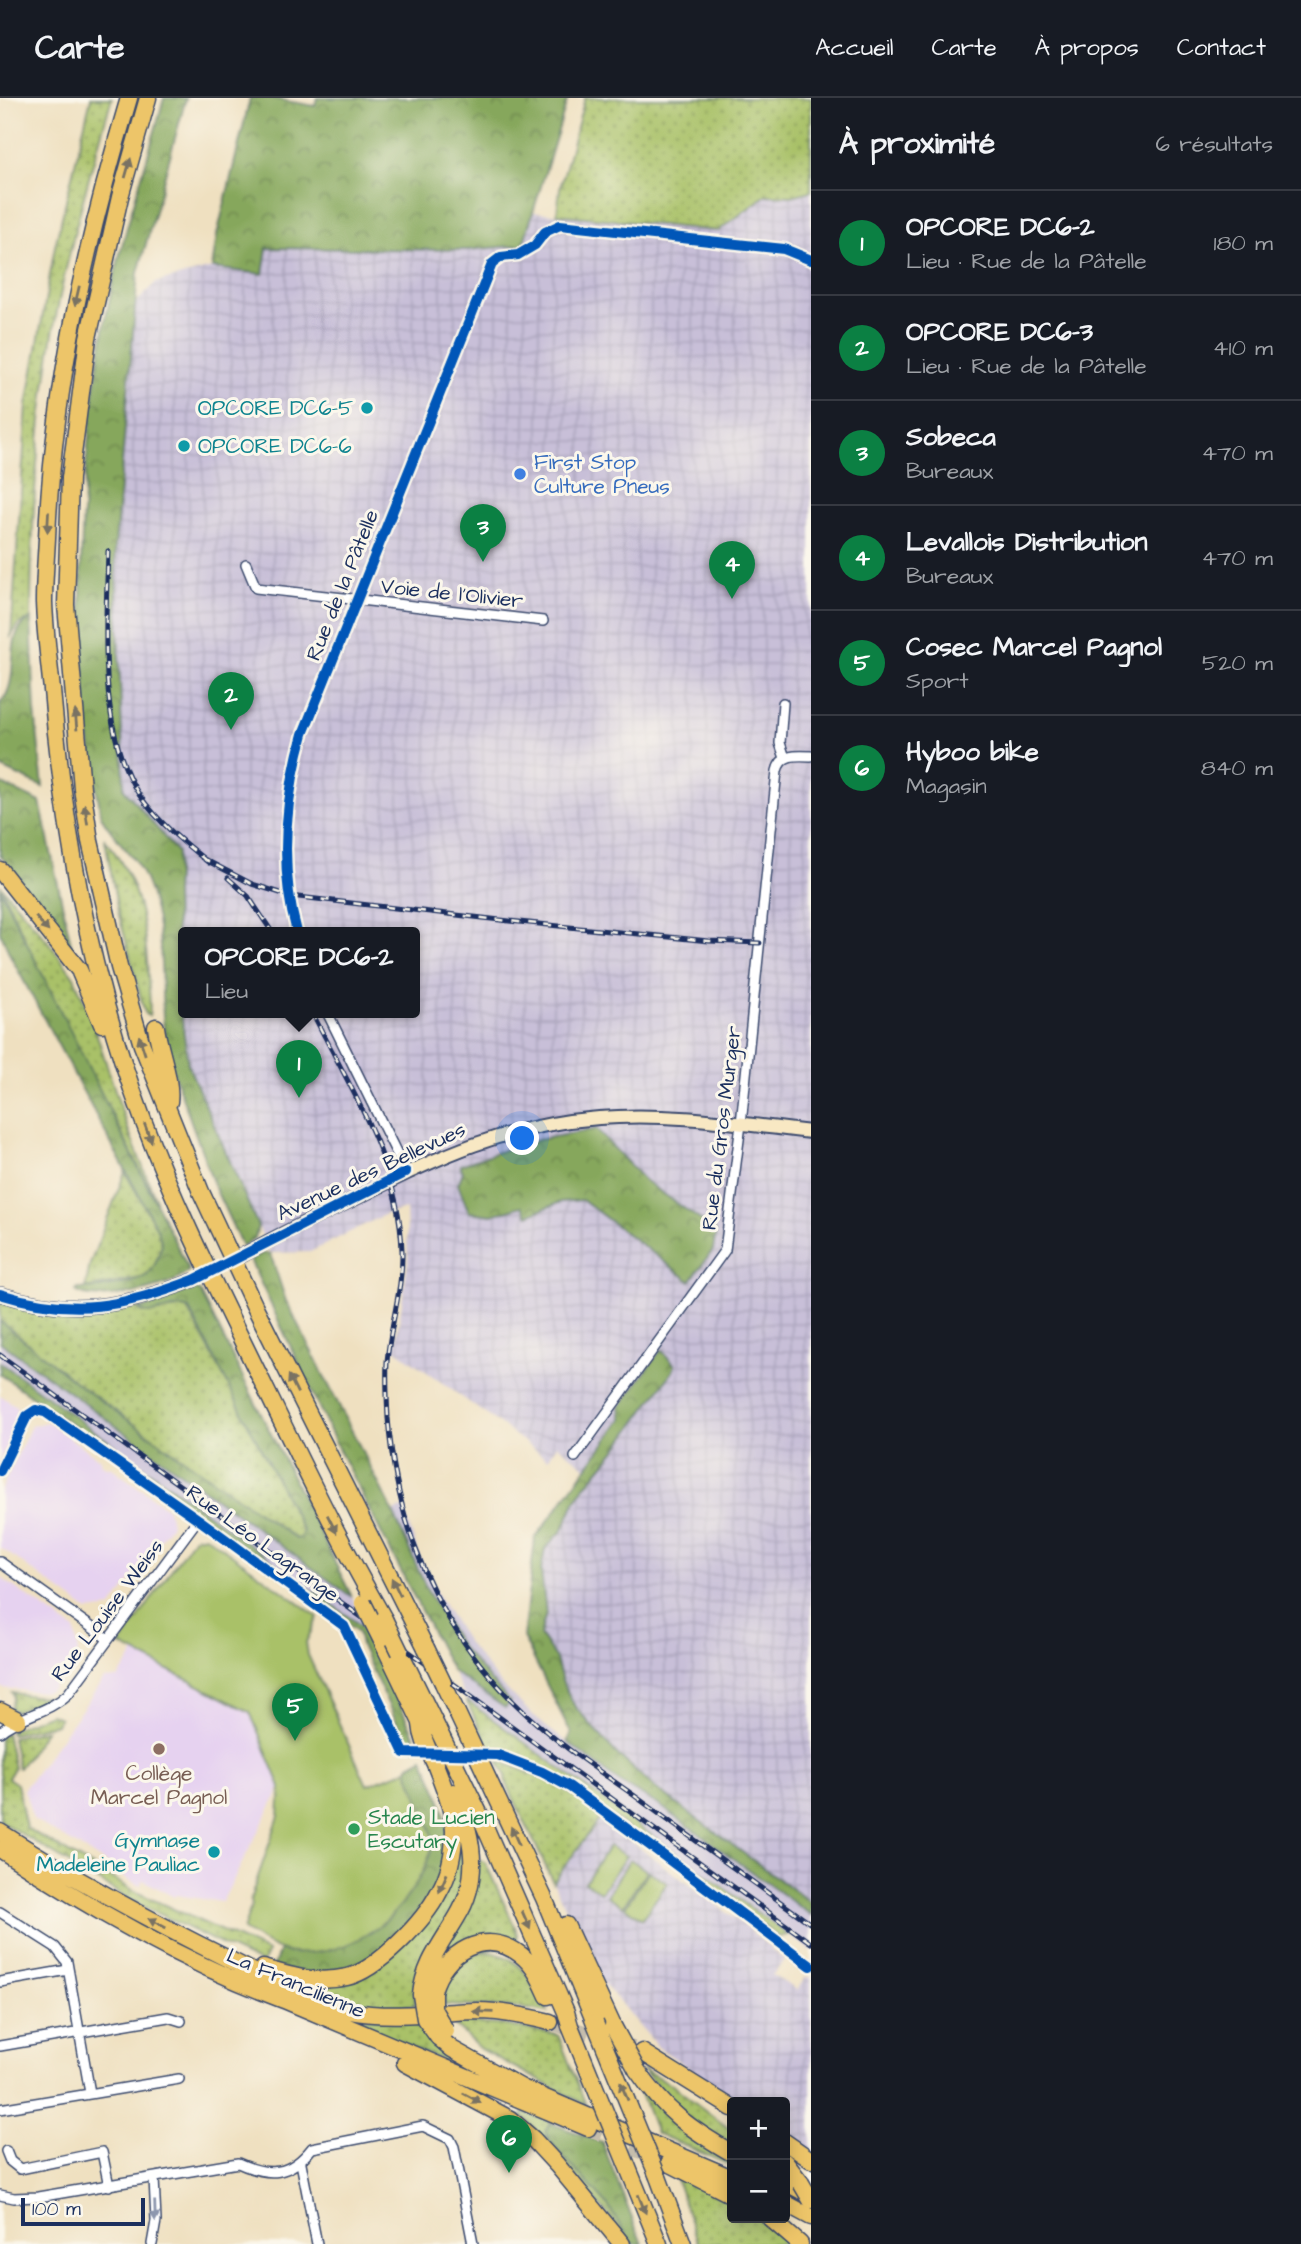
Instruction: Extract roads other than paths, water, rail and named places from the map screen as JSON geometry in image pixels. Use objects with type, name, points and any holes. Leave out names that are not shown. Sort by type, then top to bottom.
[{"type":"highway","points":[[129,98],[100,196],[71,326],[50,478],[44,603],[59,769],[95,964],[125,1069],[156,1153],[189,1229],[351,1562],[384,1619],[479,1813],[560,2018],[659,2244]]},
{"type":"highway","points":[[148,98],[120,197],[88,338],[70,478],[66,605],[82,788],[90,841],[126,991],[151,1070],[205,1201],[426,1648],[544,1898],[683,2240]]},
{"type":"highway","points":[[0,870],[79,970],[117,1065],[125,1069]]},
{"type":"highway","points":[[156,1027],[160,1054],[171,1091],[168,1108]]},
{"type":"highway","points":[[351,1562],[363,1603],[427,1733],[467,1824],[472,1868],[470,1890],[430,1959],[425,2018],[462,2056],[522,2088],[727,2176]]},
{"type":"highway","points":[[0,1711],[18,1720]]},
{"type":"highway","points":[[217,1954],[301,1979],[349,1977],[360,1973],[383,1956],[416,1923],[440,1891],[451,1862],[453,1842],[453,1824],[448,1800],[422,1736],[421,1724]]},
{"type":"highway","name":"La Francilienne","points":[[0,1832],[108,1897],[217,1954],[288,1989],[337,2008],[392,2015],[479,2011],[560,2018]]},
{"type":"highway","name":"La Francilienne","points":[[0,1849],[123,1924],[235,1982],[588,2128]]},
{"type":"highway","points":[[0,1856],[31,1870]]},
{"type":"highway","points":[[544,1898],[557,1905],[614,2026],[653,2094],[673,2114],[727,2150]]},
{"type":"highway","points":[[427,1993],[453,1956],[469,1947],[495,1945],[516,1952],[533,1966],[560,2018]]},
{"type":"highway","points":[[235,1982],[365,2042],[510,2119],[557,2165],[622,2244]]},
{"type":"highway","points":[[442,2034],[531,2083],[727,2169]]},
{"type":"highway","points":[[642,2052],[727,2105]]},
{"type":"highway","points":[[665,2064],[727,2112]]},
{"type":"highway","points":[[790,2145],[811,2160]]},
{"type":"highway","points":[[727,2188],[669,2163],[727,2192]]},
{"type":"highway","points":[[790,2170],[802,2190]]},
{"type":"highway","points":[[790,2196],[811,2206]]},
{"type":"highway","points":[[790,2206],[811,2217]]},
{"type":"highway","points":[[790,2214],[811,2223]]},
{"type":"highway","points":[[776,2223],[800,2244]]},
{"type":"street","name":"Rue de la Pâtelle","points":[[296,927],[288,886],[285,847],[293,768],[303,734],[492,264],[501,257],[518,256],[535,245],[545,232],[560,225],[784,249],[811,260]]},
{"type":"street","name":"Voie de l'Olivier","points":[[246,564],[256,589],[544,621]]},
{"type":"street","name":"Rue du Gros Murger","points":[[575,1457],[725,1250],[741,1124],[777,771],[778,765],[785,758],[780,743],[783,703]]},
{"type":"street","points":[[785,758],[811,756]]},
{"type":"street","points":[[330,1018],[407,1172]]},
{"type":"street","name":"Avenue des Bellevues","points":[[243,1255],[437,1157],[531,1127],[572,1120],[636,1116],[811,1132]]},
{"type":"street","points":[[0,1294],[59,1308],[99,1305],[148,1296],[194,1280]]},
{"type":"street","points":[[0,1285],[33,1295],[99,1305]]},
{"type":"street","name":"Rue Léo Lagrange","points":[[0,1471],[27,1416],[36,1410],[45,1412],[344,1626],[404,1753],[422,1754]]},
{"type":"street","name":"Rue Louise Weiss","points":[[0,1732],[18,1720],[48,1709],[64,1698],[198,1519]]},
{"type":"street","points":[[0,1562],[108,1639]]},
{"type":"street","points":[[498,1755],[542,1772],[569,1787],[811,1966]]},
{"type":"street","points":[[0,1912],[55,1947],[66,1962],[90,2093]]},
{"type":"street","points":[[0,1982],[68,1970]]},
{"type":"street","points":[[0,2046],[169,2017],[181,2021]]},
{"type":"street","points":[[0,2109],[180,2079]]},
{"type":"street","points":[[0,2193],[14,2198],[38,2197],[238,2163],[258,2172],[291,2169],[300,2163],[312,2148],[423,2126],[450,2140],[454,2147],[473,2244]]},
{"type":"street","points":[[6,2151],[10,2161],[20,2169],[102,2152],[109,2186]]},
{"type":"street","points":[[300,2163],[317,2244]]},
{"type":"street","points":[[152,2244],[156,2221],[153,2178]]},
{"type":"tunnel","points":[[194,1280],[240,1256]]},
{"type":"tunnel","points":[[428,1754],[498,1755]]},
{"type":"tunnel","points":[[550,2022],[633,2049]]},
{"type":"tunnel","points":[[588,2128],[669,2163]]},
{"type":"railway","points":[[108,551],[107,678],[110,710],[126,770],[140,796],[155,815],[209,863]]},
{"type":"railway","points":[[202,858],[252,884],[290,896],[509,921],[709,941],[760,943]]},
{"type":"railway","points":[[228,878],[248,896],[269,927]]},
{"type":"railway","points":[[315,1018],[357,1098],[383,1157],[399,1219],[402,1251],[400,1279],[387,1362],[388,1418],[393,1461],[413,1542],[448,1616],[470,1651],[527,1715],[811,1924]]},
{"type":"railway","points":[[0,1355],[811,1943]]},
{"type":"place","name":"OPCORE DC6-5","points":[[367,408]]},
{"type":"place","name":"OPCORE DC6-6","points":[[184,446]]},
{"type":"place","name":"First Stop Culture Pneus","points":[[520,474]]},
{"type":"place","name":"Sobeca","points":[[483,562]]},
{"type":"place","name":"Levallois Distribution","points":[[732,599]]},
{"type":"place","name":"OPCORE DC6-3","points":[[231,730]]},
{"type":"place","name":"OPCORE DC6-2","points":[[299,1098]]},
{"type":"place","name":"Cosec Marcel Pagnol","points":[[295,1741]]},
{"type":"place","name":"Collège Marcel Pagnol","points":[[159,1749]]},
{"type":"place","name":"Stade Lucien Escutary","points":[[354,1829]]},
{"type":"place","name":"Gymnase Madeleine Pauliac","points":[[214,1852]]},
{"type":"place","name":"Hyboo bike","points":[[509,2173]]}]
